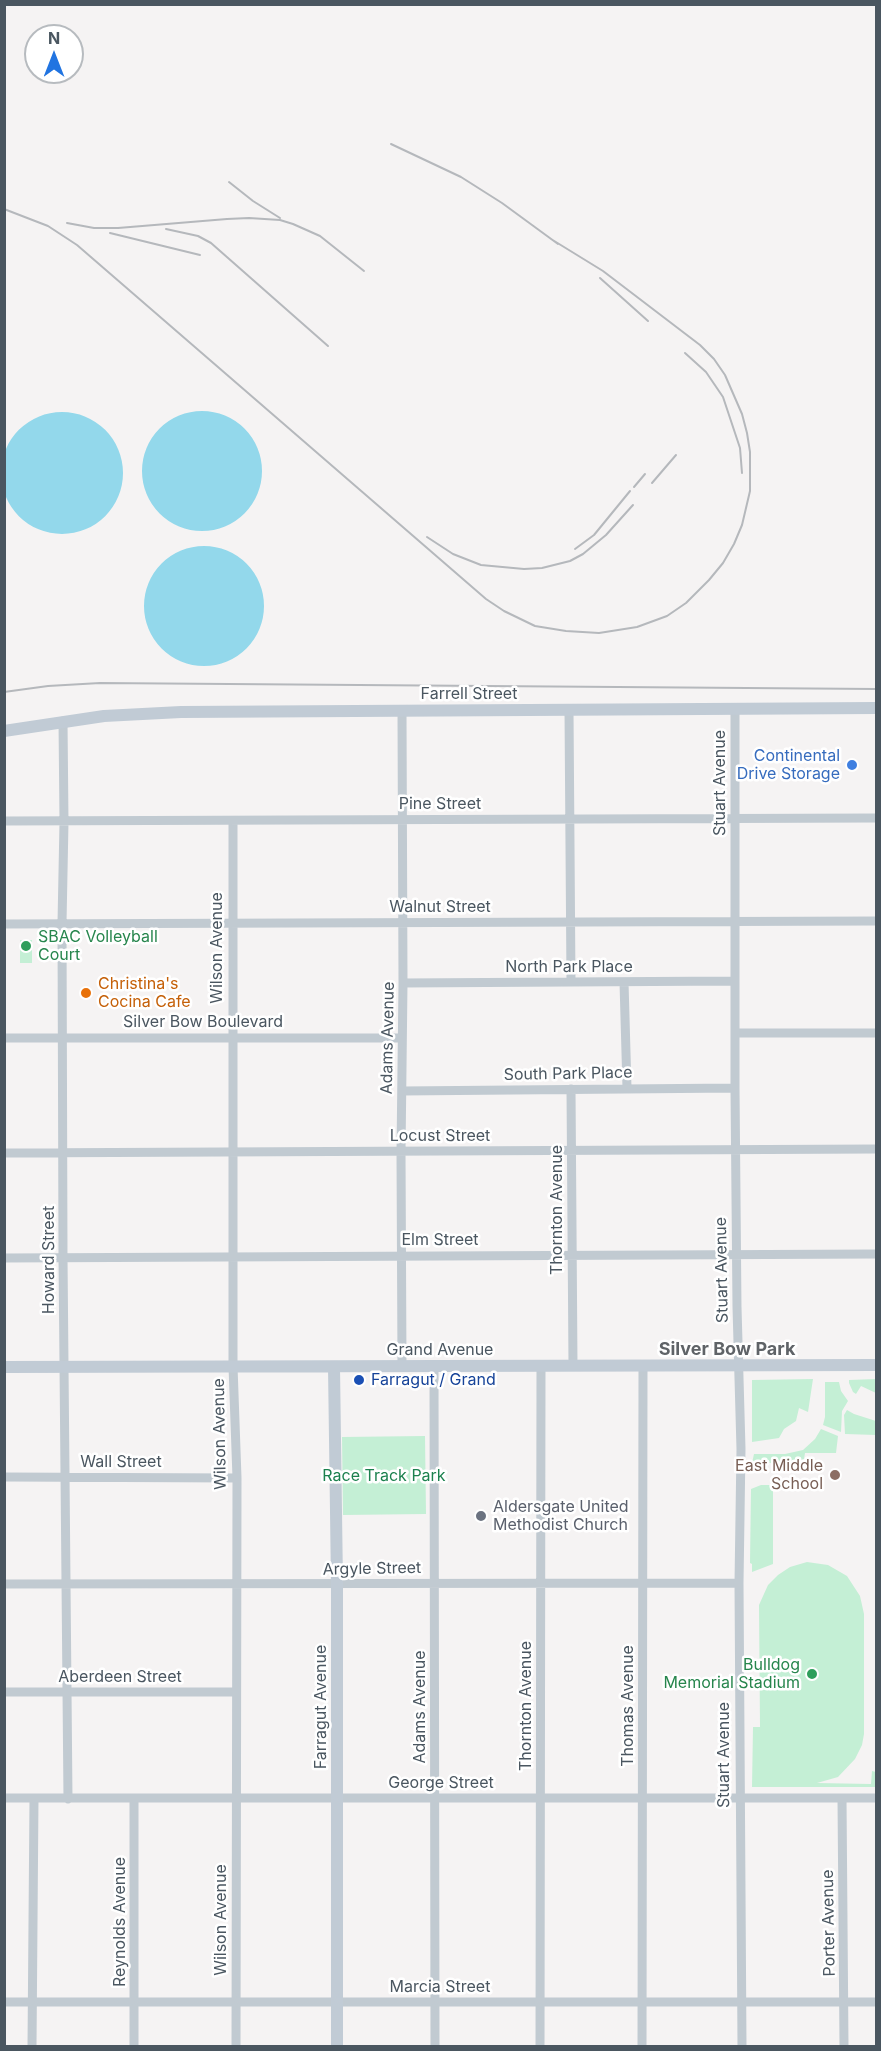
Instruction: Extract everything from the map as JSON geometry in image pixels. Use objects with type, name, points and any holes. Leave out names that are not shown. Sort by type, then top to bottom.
[{"type":"main road","name":"Farrell Street","points":[[4,731],[104,716],[181,712],[876,708]]},
{"type":"main road","name":"Grand Avenue","points":[[4,1367],[876,1365]]},
{"type":"main road","name":"Farragut Avenue","points":[[334,1367],[337,1584],[337,2046]]},
{"type":"street","name":"Stuart Avenue","points":[[735,708],[735,1088],[742,1478],[739,1583],[742,2046]]},
{"type":"street","points":[[569,710],[571,982]]},
{"type":"street","name":"Adams Avenue","points":[[402,711],[404,983],[401,1152],[402,1366]]},
{"type":"street","name":"Howard Street","points":[[63,721],[63,1257],[68,1798]]},
{"type":"street","name":"Pine Street","points":[[4,821],[876,818]]},
{"type":"street","name":"Wilson Avenue","points":[[233,821],[233,1366],[237,1478],[235,1584],[236,2046]]},
{"type":"street","name":"Walnut Street","points":[[4,924],[876,921]]},
{"type":"street","name":"North Park Place","points":[[404,983],[735,981]]},
{"type":"street","points":[[624,982],[627,1088]]},
{"type":"street","points":[[735,1033],[876,1033]]},
{"type":"street","name":"Silver Bow Boulevard","points":[[4,1038],[402,1038]]},
{"type":"street","name":"South Park Place","points":[[402,1091],[735,1088]]},
{"type":"street","name":"Thornton Avenue","points":[[571,1089],[573,1366]]},
{"type":"street","name":"Locust Street","points":[[4,1153],[876,1149]]},
{"type":"street","name":"Elm Street","points":[[4,1258],[876,1254]]},
{"type":"street","name":"Thornton Avenue","points":[[540,2046],[541,1366]]},
{"type":"street","name":"Thomas Avenue","points":[[642,2046],[643,1366]]},
{"type":"street","name":"Adams Avenue","points":[[434,1367],[435,2046]]},
{"type":"street","name":"Wall Street","points":[[4,1477],[237,1478]]},
{"type":"street","name":"Argyle Street","points":[[4,1584],[739,1583]]},
{"type":"street","name":"Aberdeen Street","points":[[4,1692],[236,1692]]},
{"type":"street","name":"George Street","points":[[4,1798],[876,1798]]},
{"type":"street","points":[[32,2046],[34,1798]]},
{"type":"street","name":"Reynolds Avenue","points":[[134,1798],[134,2046]]},
{"type":"street","name":"Porter Avenue","points":[[842,1798],[844,2046]]},
{"type":"street","name":"Marcia Street","points":[[4,2002],[876,2002]]},
{"type":"green space","name":"SBAC Volleyball Court","points":[[20,940],[32,940],[32,963],[20,963]]},
{"type":"green space","points":[[813,1379],[808,1412],[799,1408],[796,1421],[784,1429],[779,1438],[752,1442],[752,1380]]},
{"type":"green space","points":[[876,1379],[876,1393],[861,1386],[856,1394],[849,1383],[849,1380]]},
{"type":"green space","points":[[825,1382],[839,1382],[841,1391],[848,1401],[842,1411],[841,1432],[823,1425]]},
{"type":"green space","points":[[847,1410],[876,1421],[876,1435],[845,1434],[844,1415]]},
{"type":"green space","points":[[821,1429],[838,1436],[836,1453],[805,1453],[804,1459],[791,1463],[752,1463],[754,1454],[785,1454],[803,1450],[815,1439]]},
{"type":"green space","name":"Race Track Park","points":[[425,1436],[426,1514],[343,1515],[342,1437]]},
{"type":"green space","points":[[761,1485],[773,1485],[773,1564],[752,1572],[750,1563],[751,1489]]},
{"type":"green space","points":[[807,1562],[828,1565],[847,1576],[860,1596],[864,1614],[864,1734],[862,1745],[855,1759],[838,1777],[817,1783],[871,1784],[872,1771],[876,1772],[876,1787],[752,1787],[753,1727],[760,1727],[759,1605],[768,1585],[778,1575],[790,1567]]},
{"type":"water","points":[[202,411],[225,416],[244,429],[257,448],[262,471],[257,494],[244,513],[225,526],[202,531],[179,526],[160,513],[147,494],[142,471],[147,448],[160,429],[179,416]]},
{"type":"water","points":[[62,412],[85,416],[105,430],[119,450],[123,473],[119,496],[105,516],[85,530],[62,534],[39,530],[19,516],[5,496],[1,473],[5,450],[19,430],[39,416]]},
{"type":"water","points":[[204,546],[227,551],[246,564],[259,583],[264,606],[259,629],[246,648],[227,661],[204,666],[181,661],[162,648],[149,629],[144,606],[149,583],[162,564],[181,551]]},
{"type":"railway","points":[[391,144],[461,177],[502,203],[558,244]]},
{"type":"railway","points":[[229,182],[280,218]]},
{"type":"railway","points":[[4,209],[48,226],[77,245],[486,599],[504,611],[535,626],[566,631],[599,633],[637,627],[667,616],[686,603],[723,563],[734,544],[742,525],[750,491],[750,452],[747,433],[742,414],[725,375],[700,345],[603,271],[551,239]]},
{"type":"railway","points":[[67,223],[94,228],[118,228],[227,219],[280,220],[320,236],[364,271]]},
{"type":"railway","points":[[166,229],[198,236],[211,243],[328,346]]},
{"type":"railway","points":[[110,233],[200,255]]},
{"type":"railway","points":[[600,278],[648,321]]},
{"type":"railway","points":[[685,353],[706,372],[723,397],[740,448],[742,473]]},
{"type":"railway","points":[[652,483],[676,455]]},
{"type":"railway","points":[[634,487],[645,474]]},
{"type":"railway","points":[[575,549],[594,535],[630,491]]},
{"type":"railway","points":[[427,537],[453,554],[481,565],[524,569],[542,568],[570,561],[583,554],[606,535],[633,505]]},
{"type":"railway","points":[[4,692],[48,686],[100,683],[876,689]]},
{"type":"place","name":"Continental Drive Storage","points":[[852,765]]},
{"type":"place","name":"SBAC Volleyball Court","points":[[26,946]]},
{"type":"place","name":"Christina's Cocina Cafe","points":[[86,993]]},
{"type":"place","name":"Farragut / Grand","points":[[359,1380]]},
{"type":"place","name":"East Middle School","points":[[835,1475]]},
{"type":"place","name":"Aldersgate United Methodist Church","points":[[481,1516]]},
{"type":"place","name":"Bulldog Memorial Stadium","points":[[812,1674]]},
{"type":"district","name":"Silver Bow Park","points":[[727,1350]]}]
